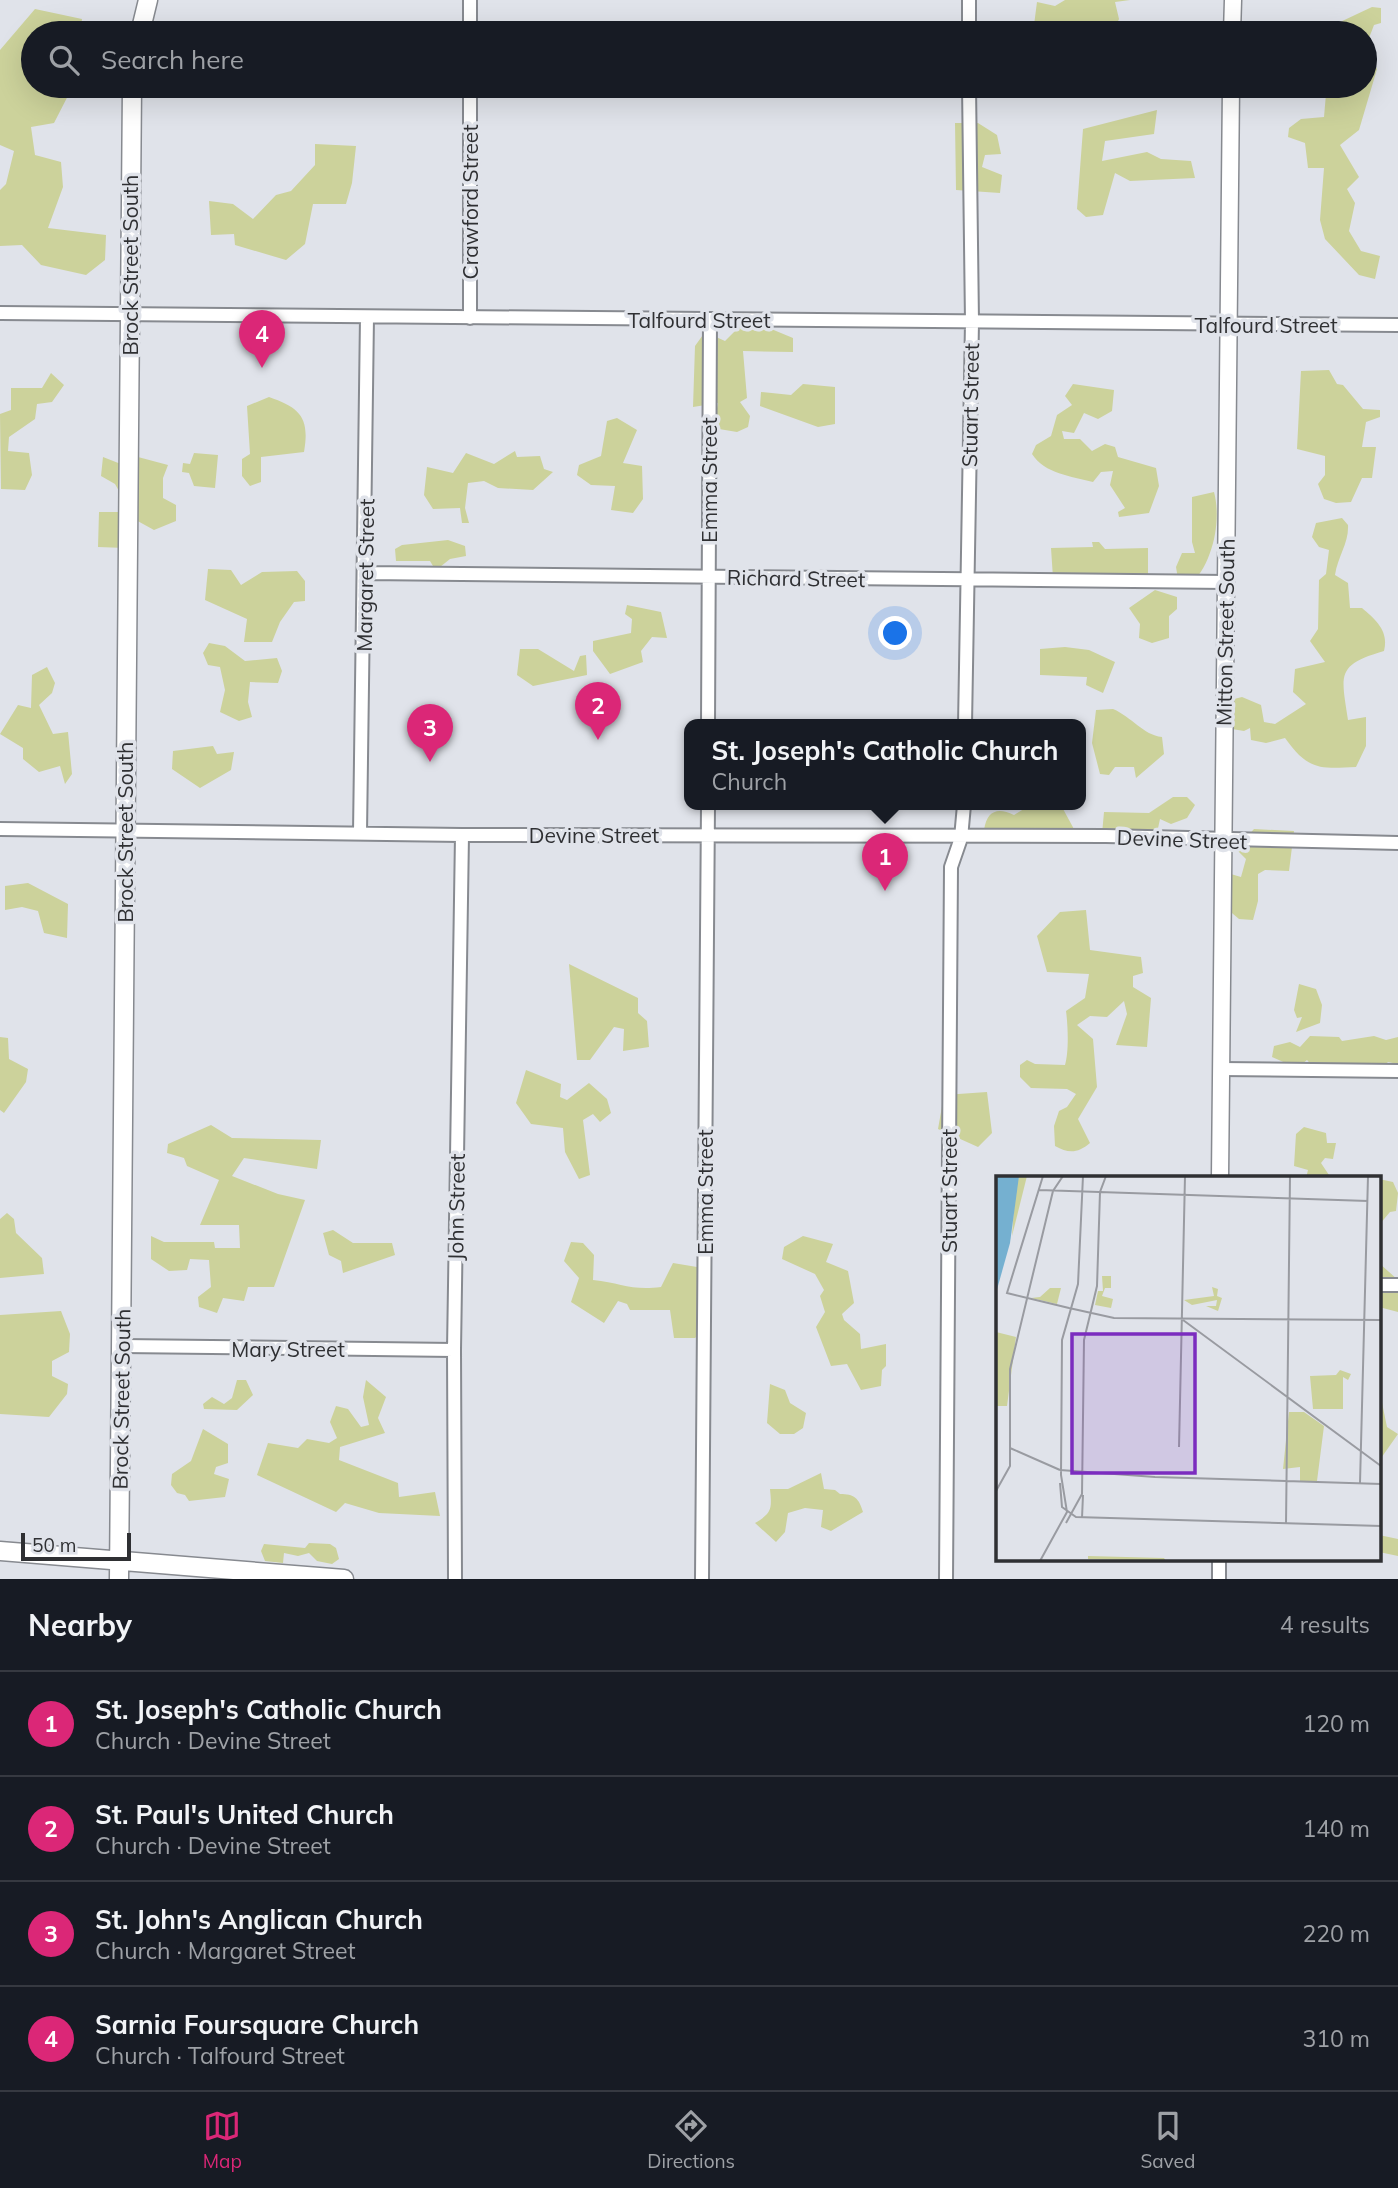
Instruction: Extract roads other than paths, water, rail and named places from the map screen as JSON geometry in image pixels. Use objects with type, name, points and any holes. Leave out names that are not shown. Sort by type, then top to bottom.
[{"type":"main road","points":[[143,21],[148,0]]},
{"type":"main road","name":"Brock Street South","points":[[119,1571],[132,98]]},
{"type":"main road","points":[[0,1551],[119,1571],[212,1569],[344,1579]]},
{"type":"main road","points":[[161,1579],[212,1569]]},
{"type":"street","points":[[470,0],[470,21]]},
{"type":"street","points":[[969,0],[969,21]]},
{"type":"street","points":[[1232,21],[1233,0]]},
{"type":"street","name":"Crawford Street","points":[[470,98],[470,318]]},
{"type":"street","name":"Stuart Street","points":[[965,719],[971,322],[970,98]]},
{"type":"street","name":"Mitton Street South","points":[[1220,1176],[1231,98]]},
{"type":"street","name":"Talfourd Street","points":[[0,313],[1398,325]]},
{"type":"street","name":"Margaret Street","points":[[360,833],[366,573],[367,317]]},
{"type":"street","name":"Emma Street","points":[[708,719],[710,320]]},
{"type":"street","name":"Richard Street","points":[[366,573],[1227,582]]},
{"type":"street","name":"Emma Street","points":[[702,1579],[708,810]]},
{"type":"street","name":"Stuart Street","points":[[946,1579],[951,867],[961,838],[964,810]]},
{"type":"street","name":"Devine Street","points":[[0,829],[463,835],[961,838],[1106,836],[1222,841],[1398,843]]},
{"type":"street","name":"John Street","points":[[455,1579],[454,1350],[463,835]]},
{"type":"street","points":[[1221,1069],[1398,1071]]},
{"type":"street","points":[[1380,1285],[1398,1285]]},
{"type":"street","name":"Mary Street","points":[[121,1346],[454,1350]]},
{"type":"place","name":"Sarnia Foursquare Church","points":[[262,368]]},
{"type":"place","name":"St. Paul's United Church","points":[[598,740]]},
{"type":"place","name":"St. John's Anglican Church","points":[[430,762]]},
{"type":"place","name":"St. Joseph's Catholic Church","points":[[885,891]]}]
